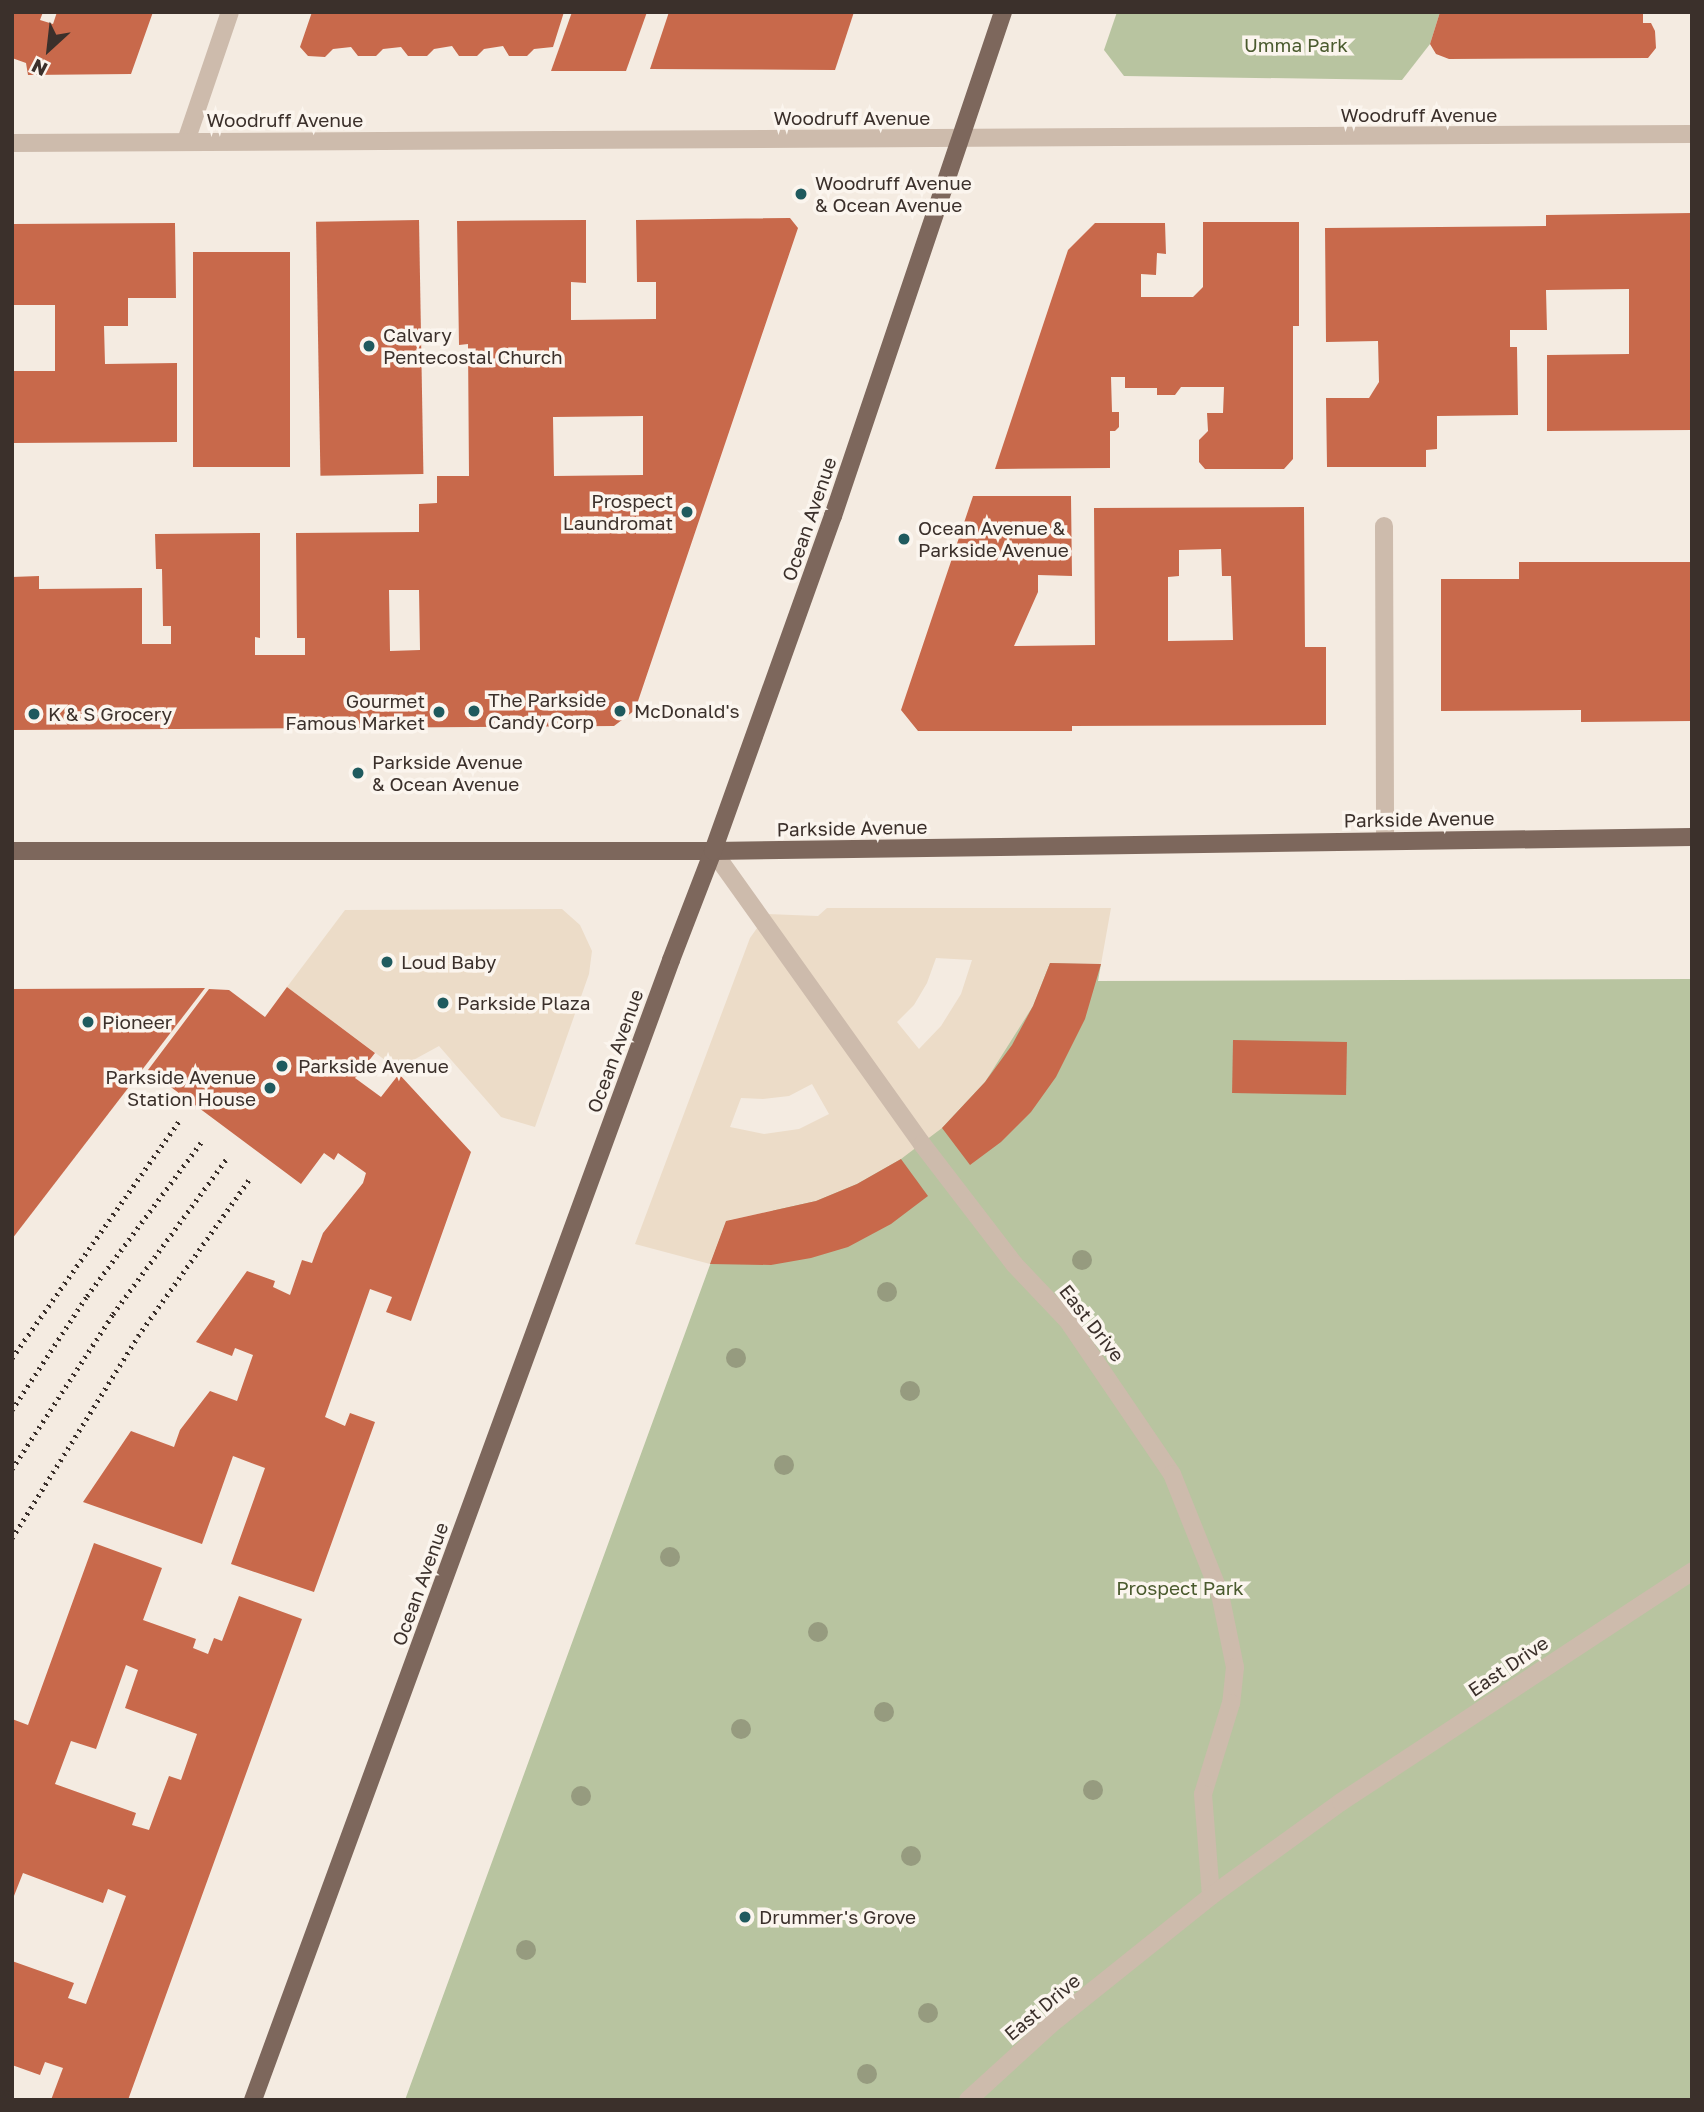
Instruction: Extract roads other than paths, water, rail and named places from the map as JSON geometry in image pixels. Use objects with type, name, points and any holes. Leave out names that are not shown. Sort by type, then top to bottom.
[{"type":"main road","name":"Ocean Avenue","points":[[253,2100],[666,972],[713,851],[833,516],[1003,12]]},
{"type":"main road","name":"Parkside Avenue","points":[[12,851],[713,851],[1692,837]]},
{"type":"street","points":[[186,141],[230,12]]},
{"type":"street","name":"Woodruff Avenue","points":[[12,143],[1692,134]]},
{"type":"street","points":[[1384,526],[1385,840]]},
{"type":"street","name":"East Drive","points":[[713,851],[930,1155],[1014,1264],[1068,1321],[1172,1474],[1220,1594],[1235,1667],[1231,1703],[1203,1794],[1211,1896]]},
{"type":"street","name":"East Drive","points":[[968,2100],[1050,2025],[1211,1896],[1341,1802],[1692,1571]]},
{"type":"railway","points":[[12,1358],[179,1121]]},
{"type":"railway","points":[[12,1410],[87,1296],[203,1140]]},
{"type":"railway","points":[[12,1469],[113,1314],[227,1158]]},
{"type":"railway","points":[[12,1538],[138,1336],[251,1177]]},
{"type":"place","name":"Woodruff Avenue & Ocean Avenue","points":[[801,194]]},
{"type":"place","name":"Calvary Pentecostal Church","points":[[369,346]]},
{"type":"place","name":"Prospect Laundromat","points":[[687,512]]},
{"type":"place","name":"Ocean Avenue & Parkside Avenue","points":[[904,539]]},
{"type":"place","name":"The Parkside Candy Corp","points":[[474,711]]},
{"type":"place","name":"McDonald's","points":[[620,711]]},
{"type":"place","name":"Gourmet Famous Market","points":[[439,712]]},
{"type":"place","name":"K & S Grocery","points":[[34,714]]},
{"type":"place","name":"Parkside Avenue & Ocean Avenue","points":[[358,773]]},
{"type":"place","name":"Loud Baby","points":[[387,962]]},
{"type":"place","name":"Parkside Plaza","points":[[443,1003]]},
{"type":"place","name":"Pioneer","points":[[88,1022]]},
{"type":"place","name":"Parkside Avenue","points":[[282,1066]]},
{"type":"place","name":"Parkside Avenue Station House","points":[[270,1088]]},
{"type":"place","name":"Drummer's Grove","points":[[745,1917]]},
{"type":"park label","name":"Umma Park","points":[[1296,45]]},
{"type":"park label","name":"Prospect Park","points":[[1180,1588]]}]
